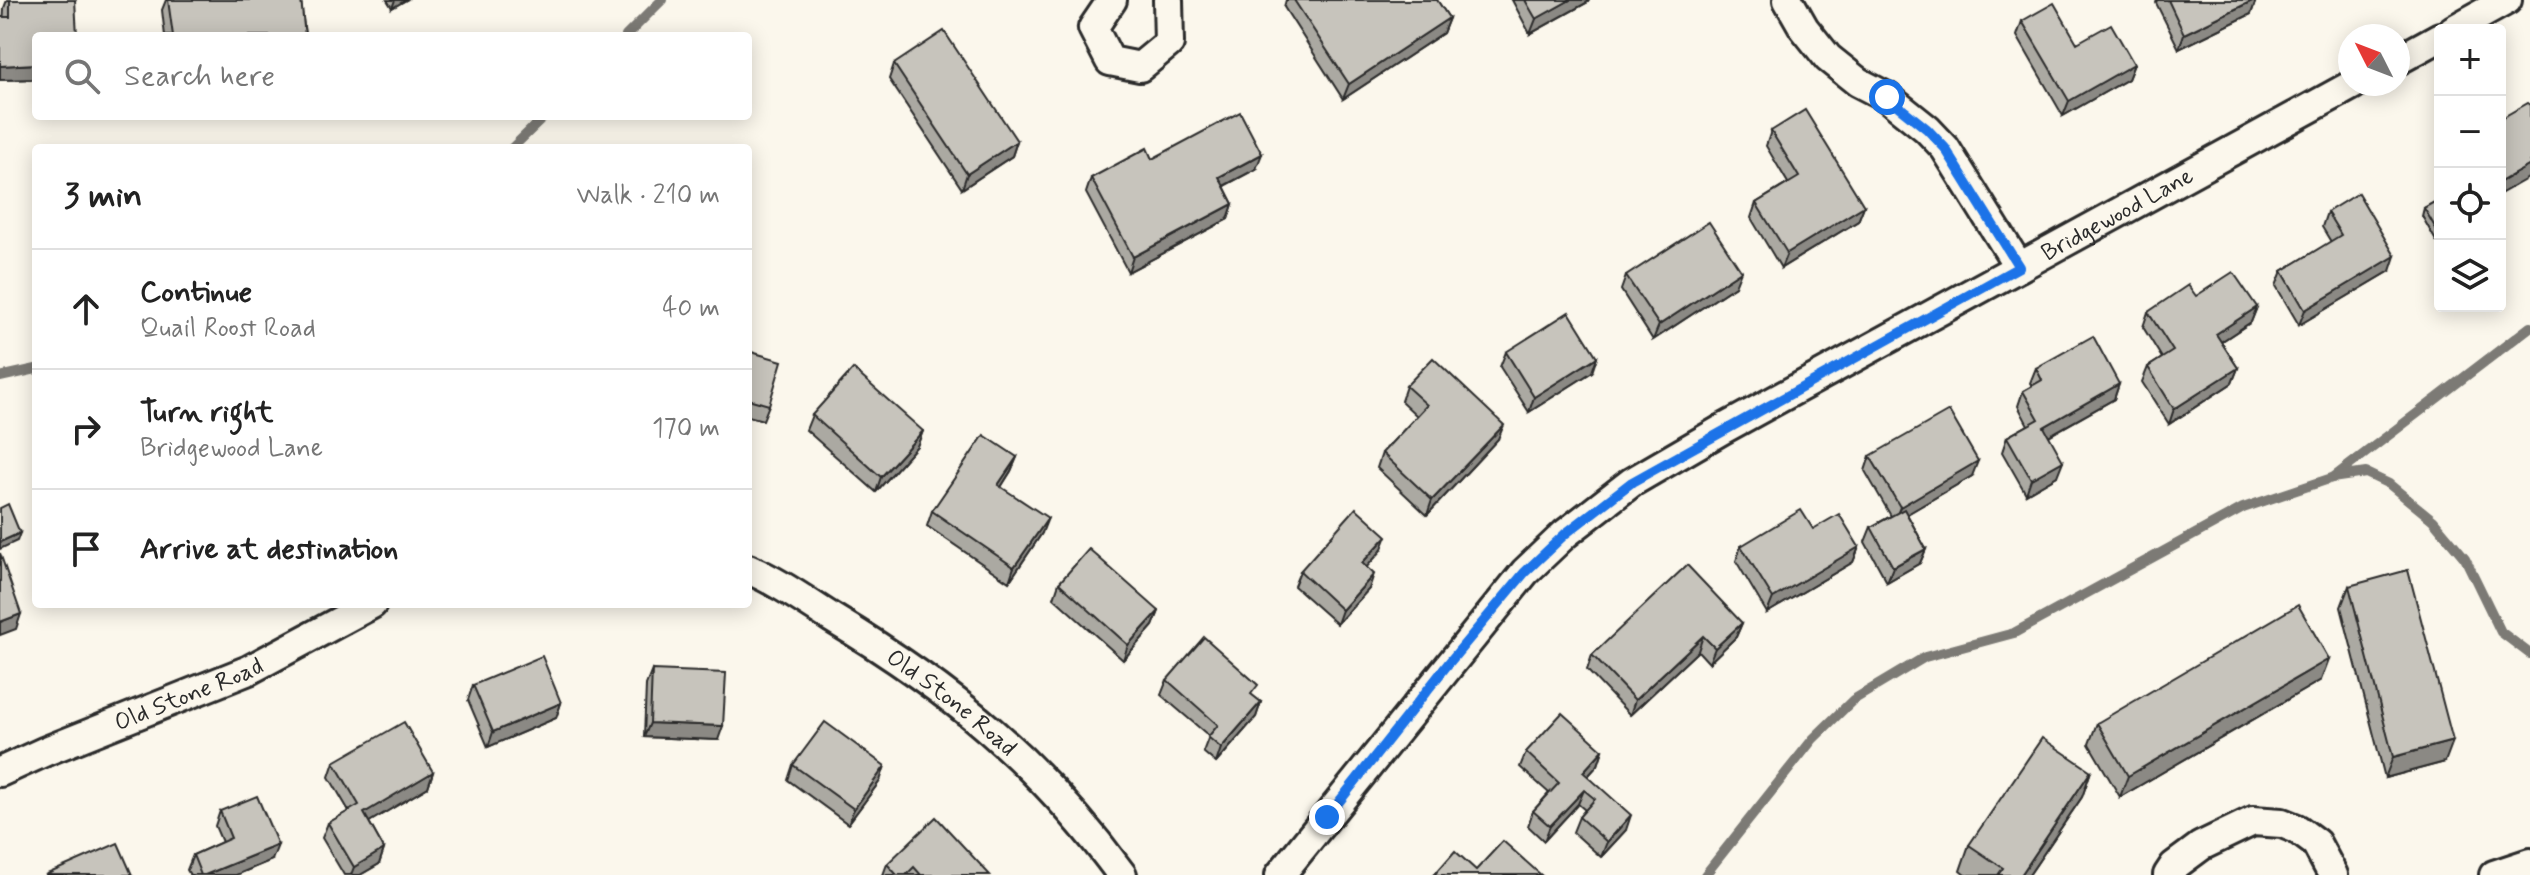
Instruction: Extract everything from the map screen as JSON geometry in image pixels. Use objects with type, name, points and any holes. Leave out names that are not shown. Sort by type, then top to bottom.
[{"type":"street","points":[[1112,0],[1093,28],[1110,61],[1140,67],[1169,43],[1168,0]]},
{"type":"street","points":[[1788,0],[1804,28],[1828,58],[1858,82],[1887,97],[1945,148],[2019,267]]},
{"type":"street","points":[[2464,24],[2507,0]]},
{"type":"street","points":[[2410,53],[2434,40]]},
{"type":"street","name":"Bridgewood Lane","points":[[1280,875],[1515,583],[1565,534],[1632,482],[2338,93]]},
{"type":"street","name":"Old Stone Road","points":[[752,571],[877,645],[931,681],[1007,743],[1054,790],[1122,875]]},
{"type":"street","name":"Old Stone Road","points":[[0,772],[249,670],[365,608]]},
{"type":"street","points":[[2168,875],[2174,866],[2201,846],[2253,821],[2282,823],[2297,829],[2316,843],[2333,875]]},
{"type":"street","points":[[2494,875],[2530,863]]},
{"type":"building","points":[[10,0],[75,0],[77,32],[32,32],[32,64],[0,66],[0,17],[10,17]]},
{"type":"building","points":[[168,0],[301,0],[305,32],[172,32]]},
{"type":"building","points":[[1294,0],[1437,0],[1449,18],[1349,84]]},
{"type":"building","points":[[1525,0],[1570,0],[1536,19]]},
{"type":"building","points":[[2168,0],[2254,0],[2184,34]]},
{"type":"building","points":[[2054,3],[2077,43],[2111,24],[2134,64],[2069,101],[2022,21]]},
{"type":"building","points":[[944,31],[1017,141],[967,174],[894,64]]},
{"type":"building","points":[[2528,103],[2530,105],[2530,165],[2506,179],[2506,168],[2506,116]]},
{"type":"building","points":[[1805,110],[1864,206],[1787,253],[1756,203],[1799,177],[1771,131]]},
{"type":"building","points":[[1240,112],[1262,154],[1219,177],[1233,204],[1133,257],[1091,178],[1147,148],[1152,159]]},
{"type":"building","points":[[2358,193],[2395,256],[2305,310],[2282,271],[2341,235],[2327,212]]},
{"type":"building","points":[[2434,202],[2434,225],[2424,208]]},
{"type":"building","points":[[1709,222],[1741,271],[1659,325],[1626,276]]},
{"type":"building","points":[[2233,272],[2257,307],[2216,334],[2238,368],[2174,409],[2148,367],[2173,351],[2148,312],[2188,285],[2196,296]]},
{"type":"building","points":[[1569,312],[1597,357],[1534,397],[1506,352]]},
{"type":"building","points":[[2093,336],[2119,384],[2044,427],[2063,461],[2031,479],[2007,437],[2039,419],[2023,391],[2042,380],[2036,368]]},
{"type":"building","points":[[752,352],[782,361],[769,405],[752,400]]},
{"type":"building","points":[[1433,358],[1504,425],[1432,500],[1382,453],[1427,405],[1406,386]]},
{"type":"building","points":[[853,369],[923,431],[881,477],[812,415]]},
{"type":"building","points":[[1949,411],[1978,461],[1900,507],[1870,456]]},
{"type":"building","points":[[984,435],[1017,457],[998,485],[1048,518],[1014,567],[932,511]]},
{"type":"building","points":[[8,504],[20,533],[0,542],[0,508]]},
{"type":"building","points":[[1356,508],[1387,536],[1362,563],[1374,574],[1342,610],[1300,571]]},
{"type":"building","points":[[1904,509],[1926,549],[1893,567],[1871,527]]},
{"type":"building","points":[[1801,510],[1813,529],[1839,514],[1859,547],[1773,598],[1741,546]]},
{"type":"building","points":[[1089,549],[1159,611],[1128,645],[1059,583]]},
{"type":"building","points":[[0,553],[21,614],[0,622]]},
{"type":"building","points":[[1687,565],[1742,623],[1715,648],[1703,636],[1635,700],[1592,655]]},
{"type":"building","points":[[2408,570],[2453,741],[2393,757],[2349,586]]},
{"type":"building","points":[[2298,605],[2329,659],[2128,776],[2097,723]]},
{"type":"building","points":[[1204,637],[1258,685],[1251,694],[1261,702],[1221,748],[1208,737],[1218,725],[1167,680]]},
{"type":"building","points":[[542,656],[561,703],[493,732],[473,685]]},
{"type":"building","points":[[652,670],[726,673],[723,726],[650,723]]},
{"type":"building","points":[[1562,713],[1603,750],[1583,772],[1631,815],[1607,842],[1579,817],[1595,799],[1584,790],[1550,826],[1533,811],[1559,783],[1526,752]]},
{"type":"building","points":[[404,722],[433,772],[364,813],[384,849],[354,867],[328,823],[359,805],[334,762]]},
{"type":"building","points":[[825,722],[885,766],[854,809],[793,765]]},
{"type":"building","points":[[2042,738],[2091,771],[2021,875],[1998,875],[2003,868],[1969,845]]},
{"type":"building","points":[[257,796],[278,845],[201,875],[193,855],[231,838],[220,811]]},
{"type":"building","points":[[936,817],[990,875],[921,875],[914,867],[906,875],[897,875],[887,864]]},
{"type":"building","points":[[1503,841],[1541,875],[1434,875],[1455,851],[1476,870]]},
{"type":"building","points":[[118,843],[132,875],[45,875]]},
{"type":"waterway","points":[[630,32],[662,0]]},
{"type":"waterway","points":[[516,144],[541,120]]},
{"type":"waterway","points":[[2334,477],[2530,327]]},
{"type":"waterway","points":[[0,377],[32,370]]},
{"type":"waterway","points":[[1705,875],[1813,739],[1853,700],[1925,657],[2014,633],[2243,508],[2332,478],[2366,473],[2389,484],[2433,520],[2465,558],[2501,632],[2530,654]]},
{"type":"route","points":[[1327,817],[1525,572],[1565,534],[1632,482],[2019,267],[1945,148],[1887,97]]}]
